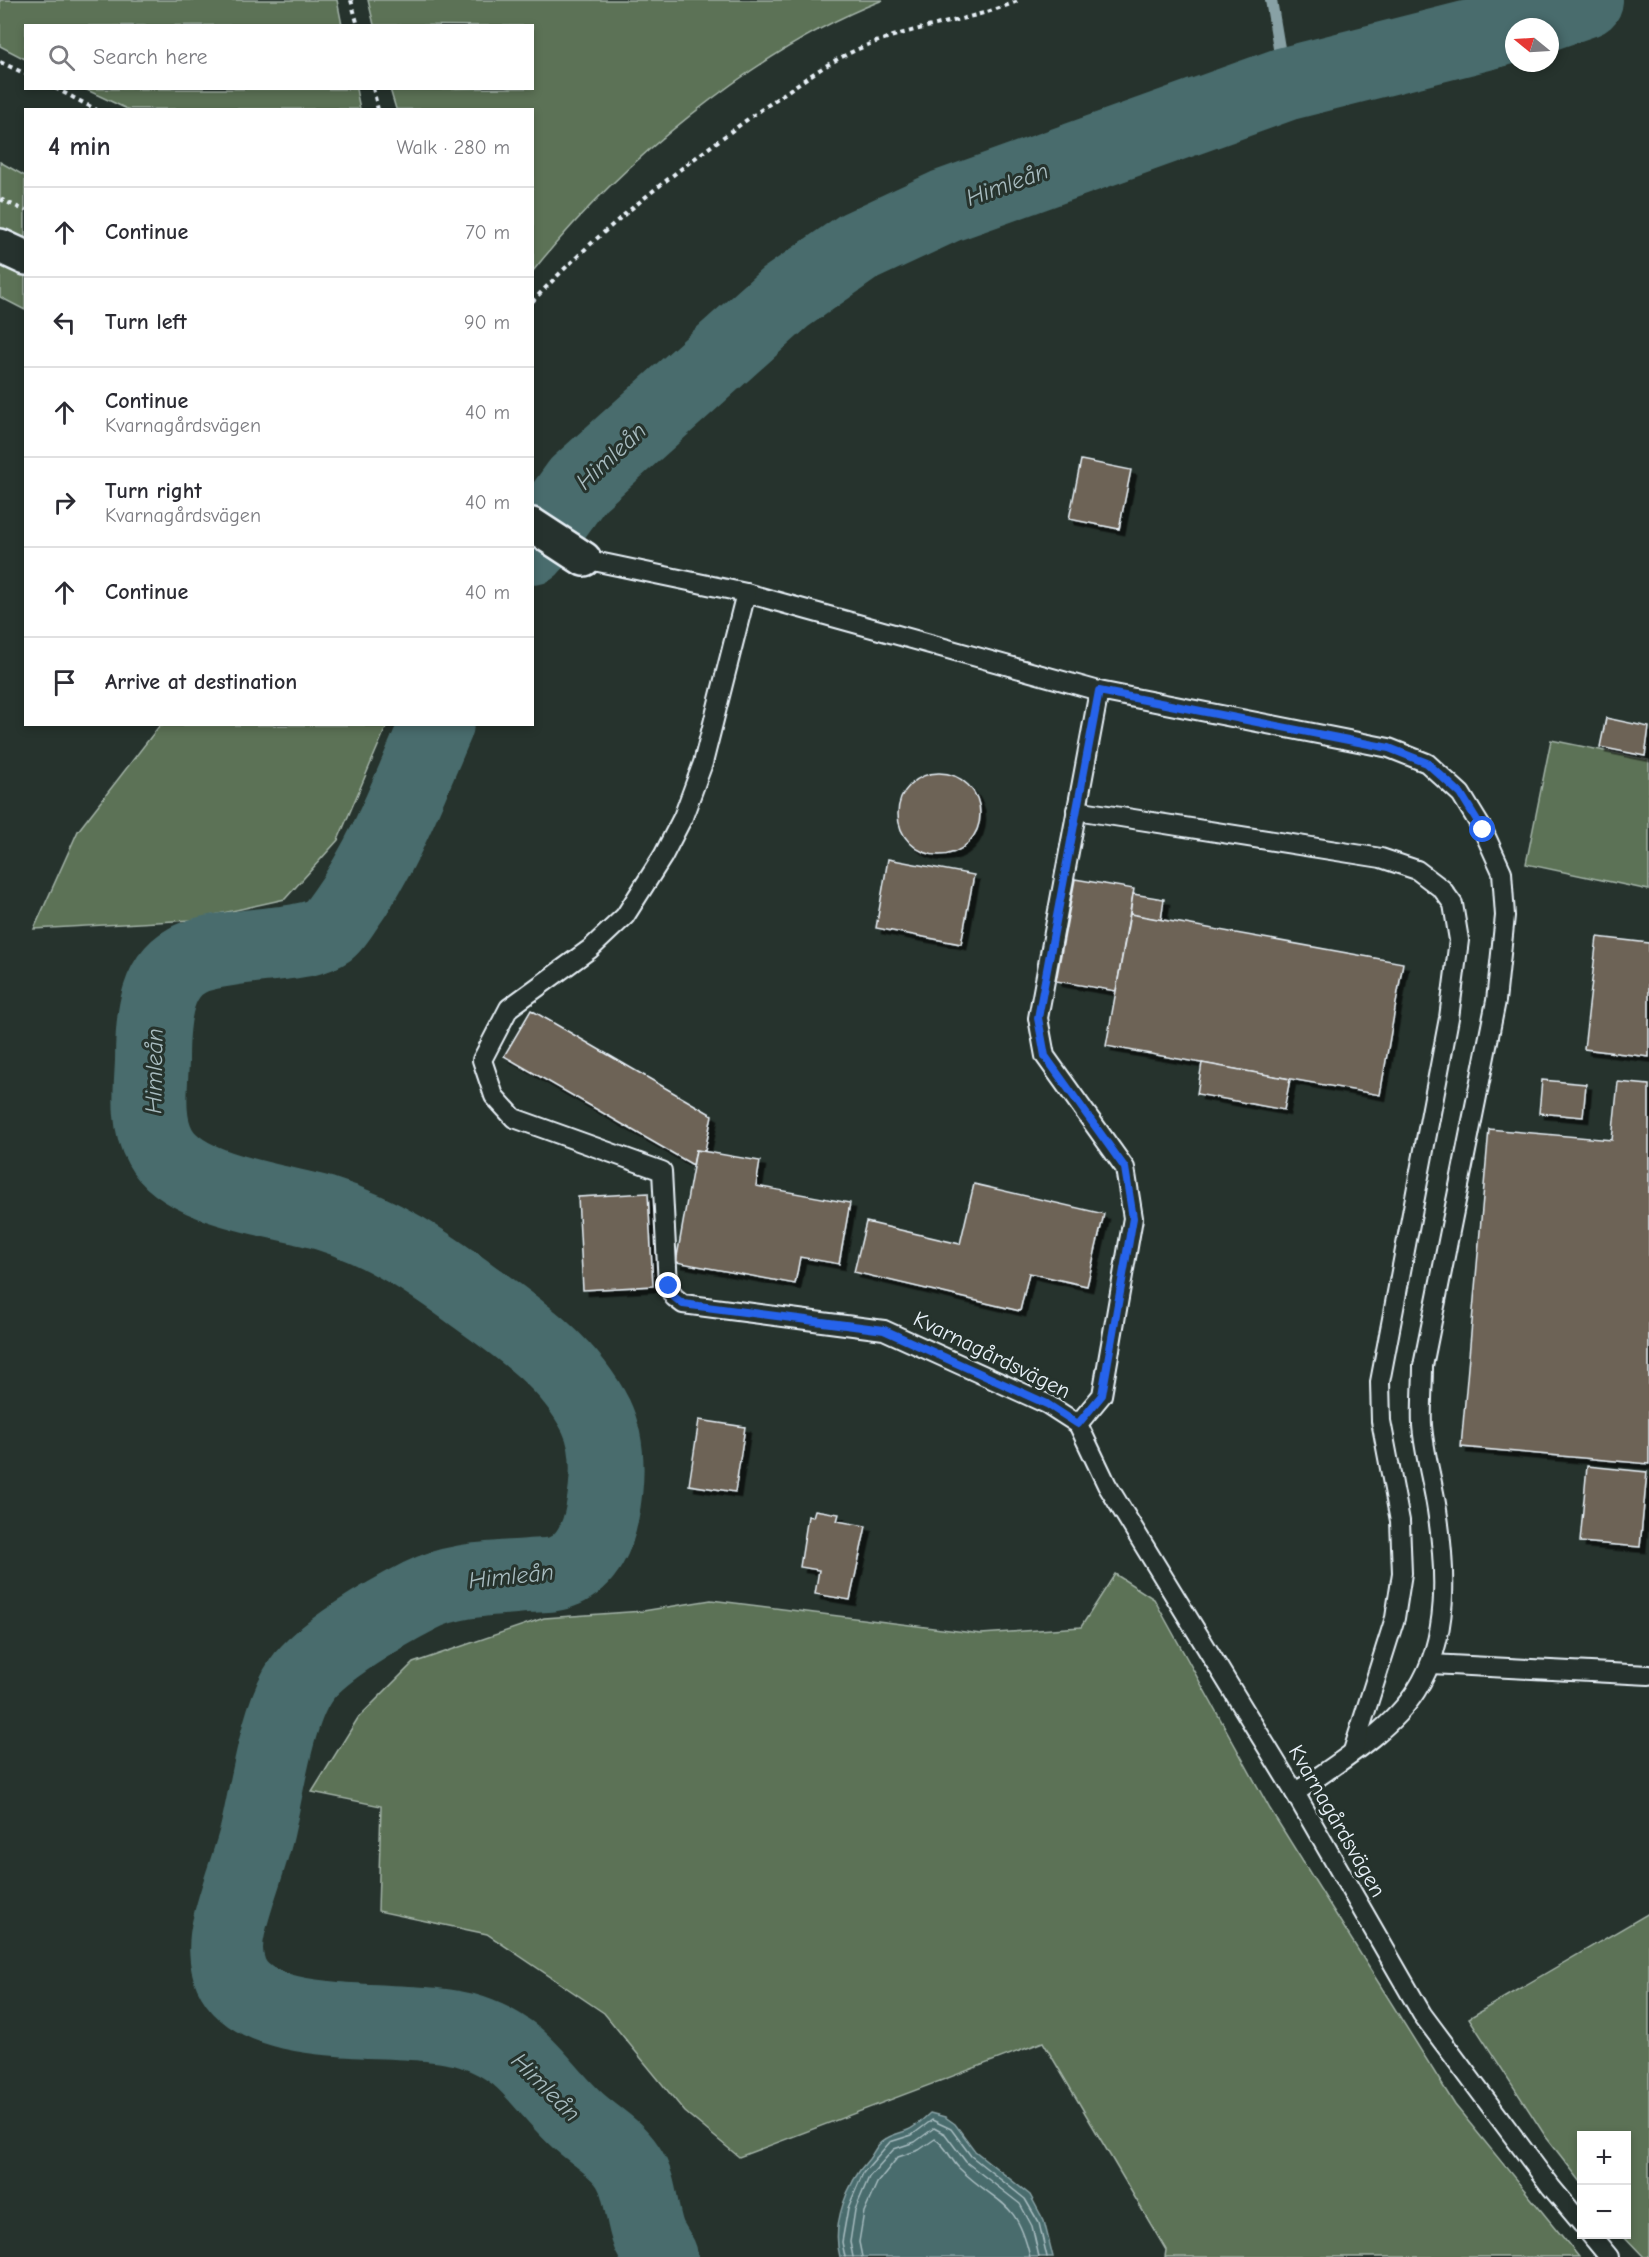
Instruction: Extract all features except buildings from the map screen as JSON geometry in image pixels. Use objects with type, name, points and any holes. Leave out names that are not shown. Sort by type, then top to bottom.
[{"type":"street","points":[[0,246],[24,257]]},
{"type":"street","points":[[534,526],[584,559]]},
{"type":"lane","points":[[584,559],[746,593],[1099,691],[1389,748],[1427,763],[1461,794],[1483,830],[1502,872],[1505,916],[1496,1001],[1423,1366],[1422,1425],[1438,1512],[1444,1568],[1440,1631],[1431,1664],[1416,1692],[1395,1716],[1353,1751],[1295,1793]]},
{"type":"lane","name":"Kvarnagårdsvägen","points":[[746,593],[704,763],[683,817],[663,856],[626,916],[590,949],[509,1008],[482,1060],[494,1096],[514,1118],[662,1171],[669,1286],[674,1297],[683,1304],[884,1330],[1047,1404],[1078,1424],[1107,1485],[1295,1793],[1422,2014],[1577,2219]]},
{"type":"lane","name":"Kvarnagårdsvägen","points":[[1078,1424],[1102,1395],[1133,1218],[1125,1168],[1045,1056],[1038,1018],[1099,691]]},
{"type":"lane","points":[[1076,810],[1381,858],[1417,870],[1442,889],[1453,904],[1459,940],[1449,1018],[1380,1382],[1381,1421],[1400,1521],[1401,1573],[1395,1618],[1353,1751]]},
{"type":"lane","points":[[1431,1664],[1649,1675]]},
{"type":"lane","points":[[1593,2239],[1609,2257]]},
{"type":"path","points":[[351,0],[357,24]]},
{"type":"path","points":[[534,300],[619,218],[686,164],[801,82],[863,47],[907,32],[996,10],[1020,0]]},
{"type":"path","points":[[0,62],[24,73]]},
{"type":"path","points":[[59,90],[94,108]]},
{"type":"path","points":[[373,90],[378,108]]},
{"type":"path","points":[[0,199],[24,210]]},
{"type":"green space","points":[[0,0],[337,0],[342,24],[24,24],[24,58],[0,46]]},
{"type":"green space","points":[[368,0],[883,0],[835,21],[787,48],[739,79],[692,114],[605,191],[534,270],[534,108],[396,108],[390,90],[534,90],[534,24],[374,24]]},
{"type":"green space","points":[[87,90],[356,90],[360,108],[125,108]]},
{"type":"green space","points":[[0,162],[24,175],[24,309],[0,297]]},
{"type":"green space","points":[[159,726],[387,726],[338,840],[285,899],[192,920],[34,929],[78,831]]},
{"type":"green space","points":[[1551,740],[1649,760],[1649,890],[1526,864]]},
{"type":"green space","points":[[1115,1574],[1154,1599],[1270,1809],[1455,2105],[1579,2257],[1165,2257],[1166,2250],[1043,2042],[739,2157],[685,2112],[604,2013],[487,1934],[378,1911],[381,1806],[312,1792],[358,1718],[413,1663],[544,1618],[643,1611],[711,1600],[981,1634],[1081,1627]]},
{"type":"green space","points":[[1649,1913],[1649,2257],[1644,2257],[1627,2239],[1631,2239],[1631,2131],[1577,2131],[1577,2177],[1546,2137],[1469,2018]]},
{"type":"water","points":[[930,2113],[945,2117],[955,2124],[975,2151],[1030,2195],[1044,2221],[1053,2257],[840,2257],[839,2218],[854,2180],[881,2143],[889,2137],[911,2129]]},
{"type":"waterway","points":[[1271,0],[1285,84]]},
{"type":"waterway","name":"Himleån","points":[[534,545],[578,484],[785,298],[858,247],[946,206],[1285,84],[1506,28],[1586,0]]},
{"type":"waterway","name":"Himleån","points":[[436,726],[372,867],[330,929],[318,936],[306,939],[232,949],[195,957],[175,969],[167,980],[161,992],[154,1020],[150,1104],[153,1126],[160,1146],[172,1161],[190,1174],[235,1192],[326,1214],[366,1229],[422,1260],[527,1335],[573,1380],[596,1416],[606,1451],[604,1501],[594,1539],[585,1554],[572,1567],[556,1574],[472,1581],[433,1590],[390,1612],[339,1645],[323,1657],[301,1680],[285,1712],[279,1732],[257,1832],[229,1926],[227,1957],[231,1974],[247,1994],[272,2007],[303,2015],[339,2019],[445,2026],[472,2032],[505,2048],[518,2057],[574,2117],[616,2152],[628,2166],[636,2183],[649,2236],[661,2257]]},
{"type":"route","points":[[669,1286],[674,1297],[683,1304],[884,1330],[1047,1404],[1078,1424],[1102,1395],[1133,1218],[1125,1168],[1045,1056],[1038,1018],[1099,691],[1389,748],[1427,763],[1461,794],[1483,830]]}]
